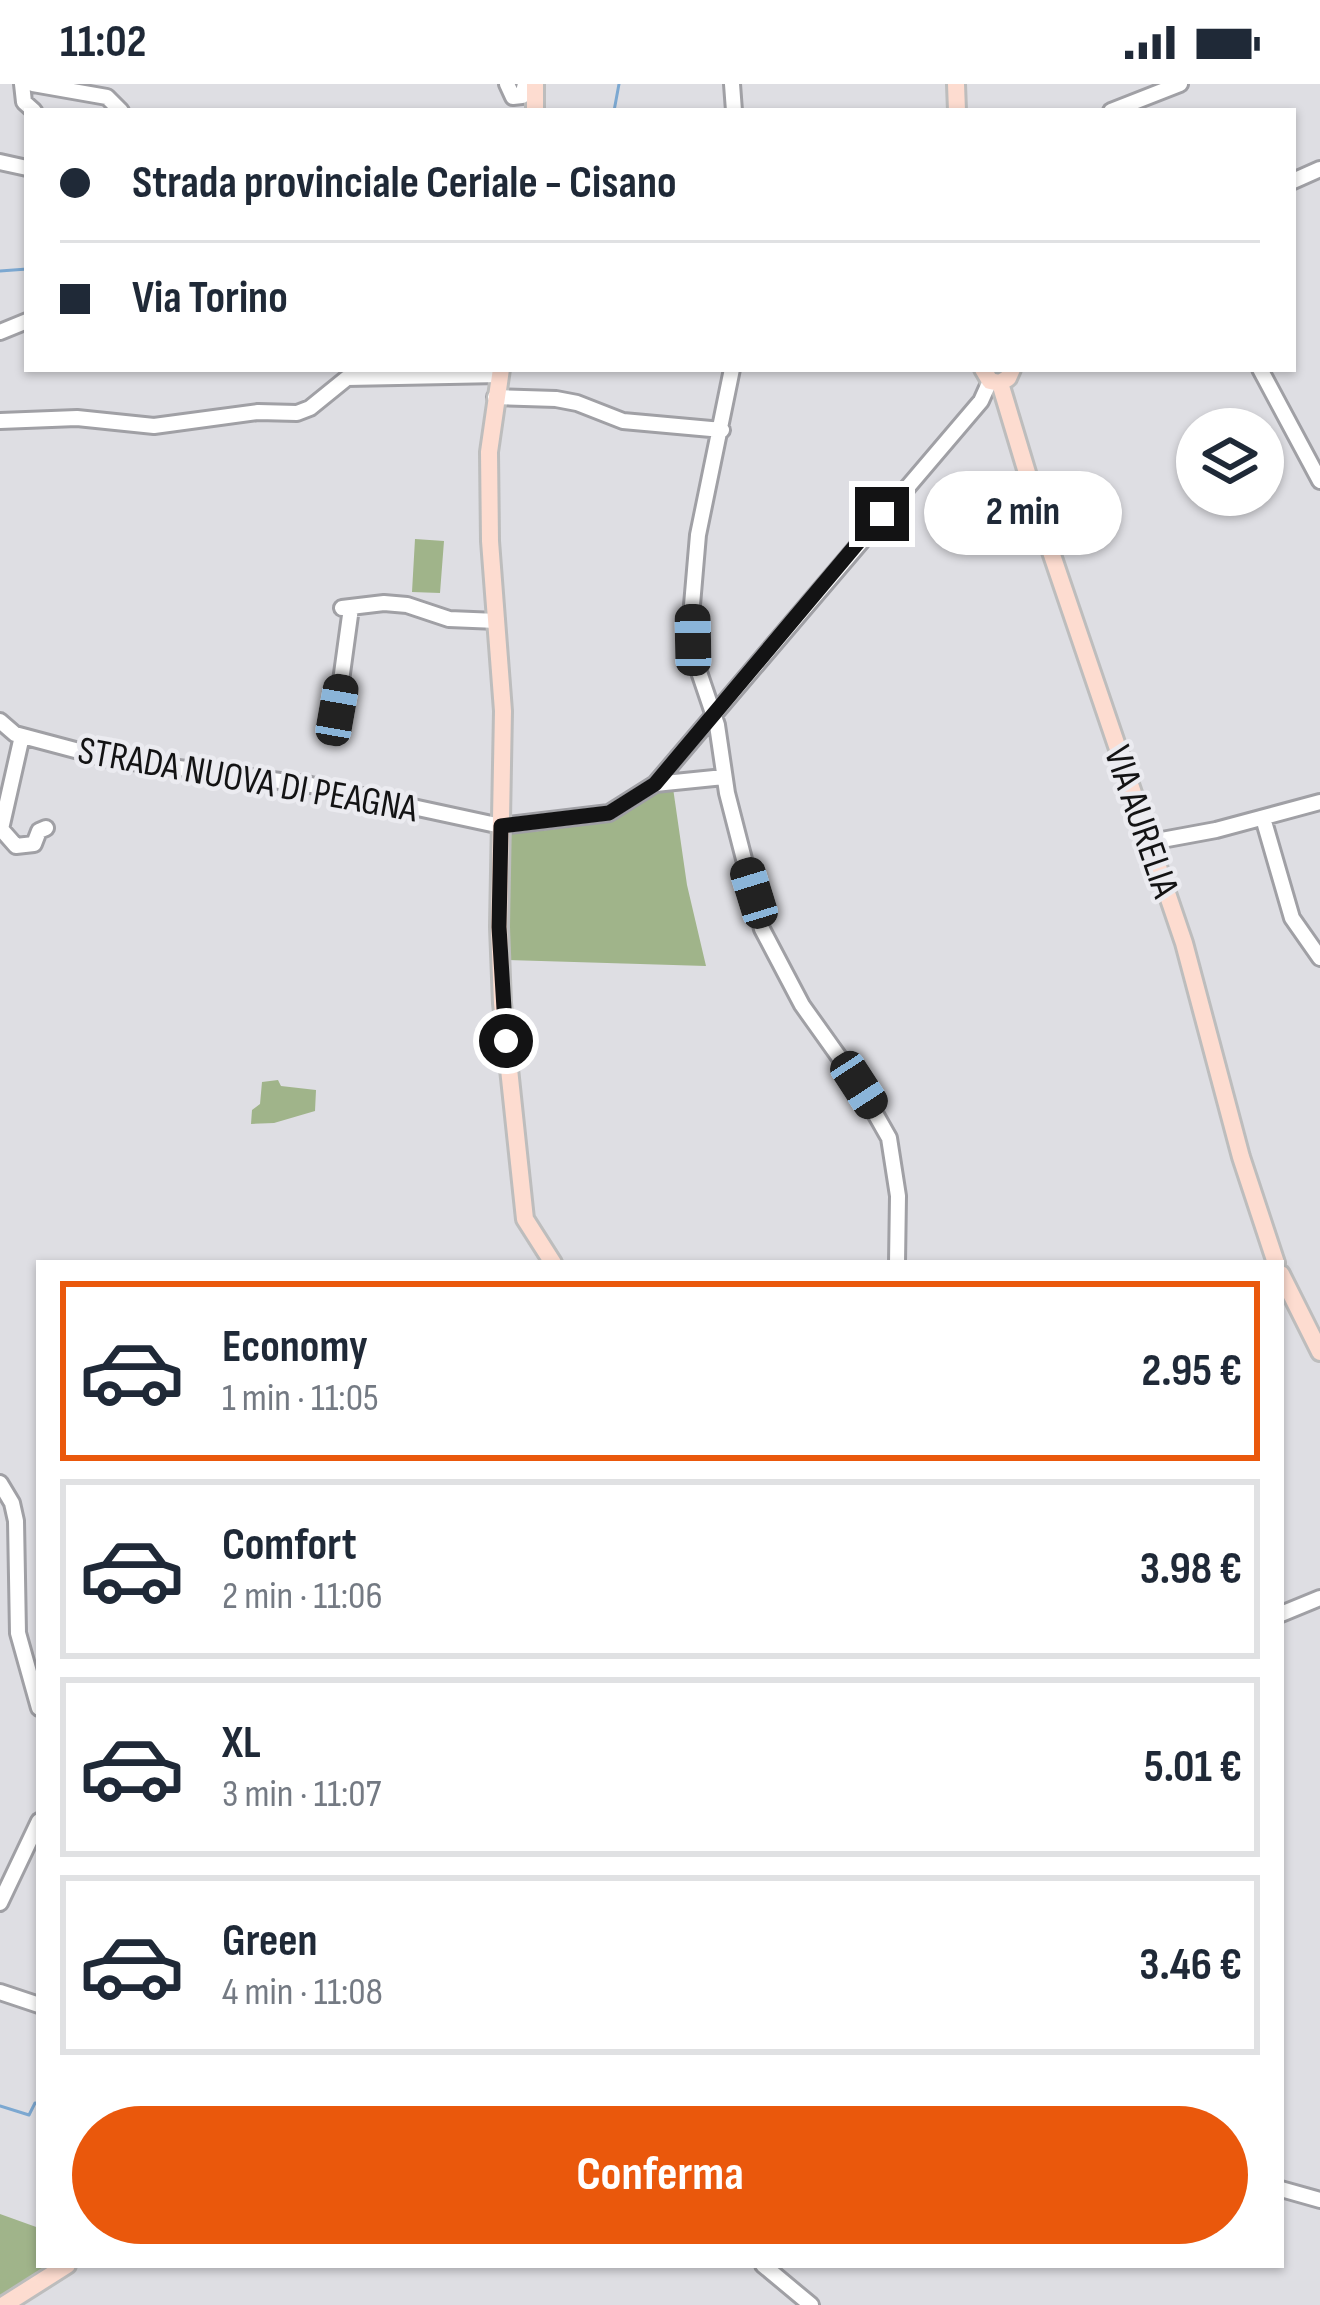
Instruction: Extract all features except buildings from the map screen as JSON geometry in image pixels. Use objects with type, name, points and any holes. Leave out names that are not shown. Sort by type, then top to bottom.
[{"type":"main road","points":[[492,372],[489,519],[503,711],[502,1003],[525,1219],[551,1260]]},
{"type":"main road","name":"VIA AURELIA","points":[[996,375],[1195,980],[1241,1157],[1275,1260]]},
{"type":"main road","points":[[1284,1280],[1320,1350]]},
{"type":"main road","points":[[4,2305],[63,2268]]},
{"type":"street","points":[[33,84],[107,97],[118,108]]},
{"type":"street","points":[[507,84],[513,97],[522,96],[525,84]]},
{"type":"street","points":[[1120,108],[1180,84]]},
{"type":"street","points":[[0,421],[77,418],[154,426],[258,412],[297,413],[347,378],[492,372]]},
{"type":"street","points":[[732,372],[698,535],[692,605],[698,669],[713,713],[761,929],[802,1005],[859,1085],[889,1138],[898,1196],[897,1260]]},
{"type":"street","points":[[1262,372],[1320,481]]},
{"type":"street","points":[[655,784],[981,400],[996,375]]},
{"type":"street","points":[[495,397],[556,399],[623,421],[722,430]]},
{"type":"street","points":[[337,710],[346,608],[407,605],[434,616],[497,621]]},
{"type":"street","name":"STRADA NUOVA DI PEAGNA","points":[[0,721],[22,736],[109,759],[311,785],[501,826],[609,813],[655,784]]},
{"type":"street","points":[[22,736],[1,829],[16,846],[34,844],[39,831],[46,828]]},
{"type":"street","points":[[655,784],[724,776]]},
{"type":"street","points":[[1151,842],[1320,802]]},
{"type":"street","points":[[1262,818],[1292,918],[1320,958]]},
{"type":"street","points":[[0,1483],[16,1521],[18,1634],[36,1696]]},
{"type":"street","points":[[1284,1614],[1320,1598]]},
{"type":"street","points":[[0,1903],[36,1828]]},
{"type":"street","points":[[0,1992],[36,2004]]},
{"type":"street","points":[[1284,2189],[1320,2200]]},
{"type":"street","points":[[767,2268],[811,2305]]},
{"type":"green space","points":[[415,539],[444,541],[440,593],[412,592]]},
{"type":"green space","points":[[673,788],[687,885],[706,966],[506,960],[506,833],[603,820]]},
{"type":"green space","points":[[278,1080],[281,1086],[316,1090],[315,1111],[251,1124],[252,1110],[260,1104],[262,1082]]},
{"type":"green space","points":[[0,2214],[36,2227],[36,2268],[56,2268],[0,2303]]},
{"type":"waterway","points":[[615,108],[619,84]]},
{"type":"waterway","points":[[0,271],[24,269]]},
{"type":"waterway","points":[[0,2106],[29,2115],[36,2103]]},
{"type":"route","points":[[506,1041],[499,927],[501,826],[609,813],[655,784],[882,514]]}]
